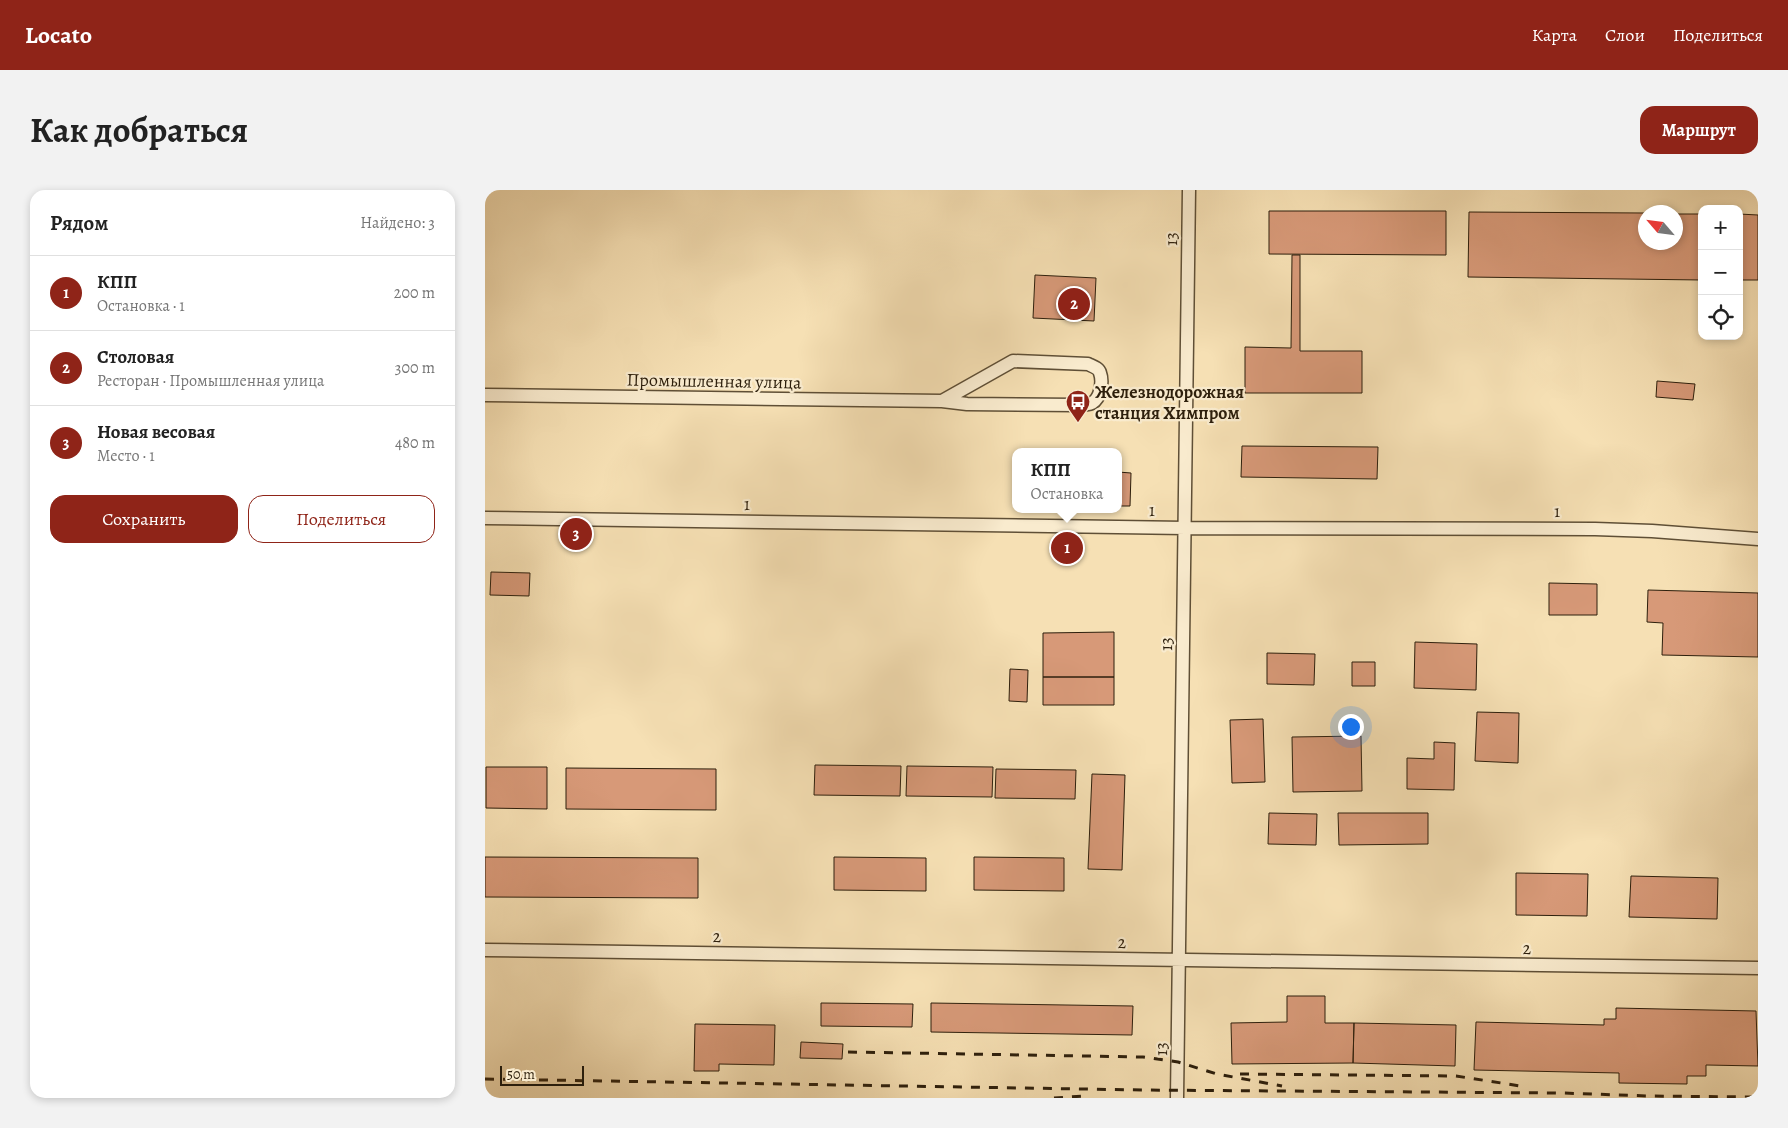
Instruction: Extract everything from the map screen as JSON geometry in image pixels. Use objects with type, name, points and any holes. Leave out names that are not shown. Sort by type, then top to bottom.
[{"type":"street","name":"13","points":[[1177,1098],[1189,190]]},
{"type":"street","name":"Промышленная улица","points":[[485,395],[942,401],[967,404],[1076,406],[1092,403],[1097,398],[1101,388],[1101,373],[1096,367],[1087,364],[1013,361],[942,401]]},
{"type":"street","name":"1","points":[[485,518],[1185,528],[1595,528],[1758,539]]},
{"type":"street","name":"2","points":[[485,950],[1758,968]]},
{"type":"building","points":[[1269,211],[1446,211],[1446,255],[1269,254]]},
{"type":"building","points":[[1469,212],[1638,213],[1638,250],[1683,250],[1683,214],[1698,214],[1698,280],[1468,277]]},
{"type":"building","points":[[1743,214],[1758,215],[1758,280],[1743,280]]},
{"type":"building","points":[[1292,255],[1300,255],[1300,351],[1362,351],[1362,393],[1245,393],[1245,347],[1291,348]]},
{"type":"building","points":[[1035,275],[1096,278],[1094,321],[1033,318]]},
{"type":"building","points":[[1657,381],[1695,384],[1693,400],[1656,397]]},
{"type":"building","points":[[1242,446],[1378,447],[1377,479],[1241,477]]},
{"type":"building","points":[[1122,472],[1131,473],[1130,506],[1122,506]]},
{"type":"building","points":[[561,528],[591,529],[591,540],[561,539]]},
{"type":"building","points":[[491,572],[530,573],[529,596],[490,595]]},
{"type":"building","points":[[1549,583],[1597,584],[1597,615],[1549,615]]},
{"type":"building","points":[[1648,590],[1758,593],[1758,657],[1662,655],[1663,623],[1647,622]]},
{"type":"building","points":[[1114,632],[1114,677],[1043,677],[1043,633]]},
{"type":"building","points":[[1415,642],[1477,644],[1476,690],[1414,688]]},
{"type":"building","points":[[1267,653],[1315,654],[1314,685],[1267,684]]},
{"type":"building","points":[[1352,662],[1375,662],[1375,686],[1352,686]]},
{"type":"building","points":[[1010,669],[1028,670],[1027,702],[1009,701]]},
{"type":"building","points":[[1043,677],[1114,677],[1114,705],[1043,705]]},
{"type":"building","points":[[1477,712],[1519,713],[1518,763],[1475,761]]},
{"type":"building","points":[[1263,719],[1265,782],[1232,783],[1230,720]]},
{"type":"building","points":[[1361,736],[1362,791],[1293,792],[1292,737]]},
{"type":"building","points":[[1434,742],[1455,743],[1454,790],[1407,789],[1407,758],[1434,759]]},
{"type":"building","points":[[815,765],[901,766],[900,796],[814,795]]},
{"type":"building","points":[[907,766],[993,767],[992,797],[906,796]]},
{"type":"building","points":[[486,767],[547,767],[547,809],[486,808]]},
{"type":"building","points":[[566,768],[716,769],[716,810],[566,809]]},
{"type":"building","points":[[996,769],[1076,770],[1075,799],[995,798]]},
{"type":"building","points":[[1092,774],[1125,775],[1122,870],[1088,869]]},
{"type":"building","points":[[1269,813],[1317,814],[1316,845],[1268,844]]},
{"type":"building","points":[[1338,813],[1428,813],[1428,844],[1339,845]]},
{"type":"building","points":[[485,857],[698,858],[698,898],[485,897]]},
{"type":"building","points":[[834,857],[926,858],[926,891],[834,890]]},
{"type":"building","points":[[974,857],[1064,858],[1064,891],[974,890]]},
{"type":"building","points":[[1516,873],[1588,874],[1587,916],[1516,915]]},
{"type":"building","points":[[1631,876],[1718,878],[1717,919],[1629,917]]},
{"type":"building","points":[[1287,996],[1325,996],[1325,1023],[1354,1023],[1353,1063],[1232,1064],[1231,1023],[1287,1022]]},
{"type":"building","points":[[821,1003],[913,1004],[912,1027],[821,1026]]},
{"type":"building","points":[[931,1003],[1133,1006],[1132,1035],[931,1032]]},
{"type":"building","points":[[1616,1008],[1756,1011],[1758,1066],[1706,1065],[1706,1076],[1687,1076],[1687,1084],[1619,1083],[1619,1073],[1474,1070],[1476,1022],[1604,1025],[1604,1019],[1616,1019]]},
{"type":"building","points":[[1354,1023],[1456,1025],[1455,1066],[1353,1063]]},
{"type":"building","points":[[695,1024],[775,1025],[774,1065],[719,1064],[719,1071],[694,1071]]},
{"type":"building","points":[[801,1042],[843,1044],[842,1059],[800,1058]]},
{"type":"railway","points":[[848,1052],[1143,1057],[1178,1062],[1217,1074],[1282,1086]]},
{"type":"railway","points":[[1240,1074],[1456,1076],[1527,1087]]},
{"type":"railway","points":[[485,1079],[1142,1090],[1562,1093],[1758,1097]]},
{"type":"railway","points":[[1054,1098],[1084,1096]]},
{"type":"place","name":"Столовая","points":[[1074,304]]},
{"type":"place","name":"Железнодорожная станция Химпром","points":[[1078,423]]},
{"type":"place","name":"Новая весовая","points":[[576,534]]},
{"type":"place","name":"КПП","points":[[1067,548]]}]
